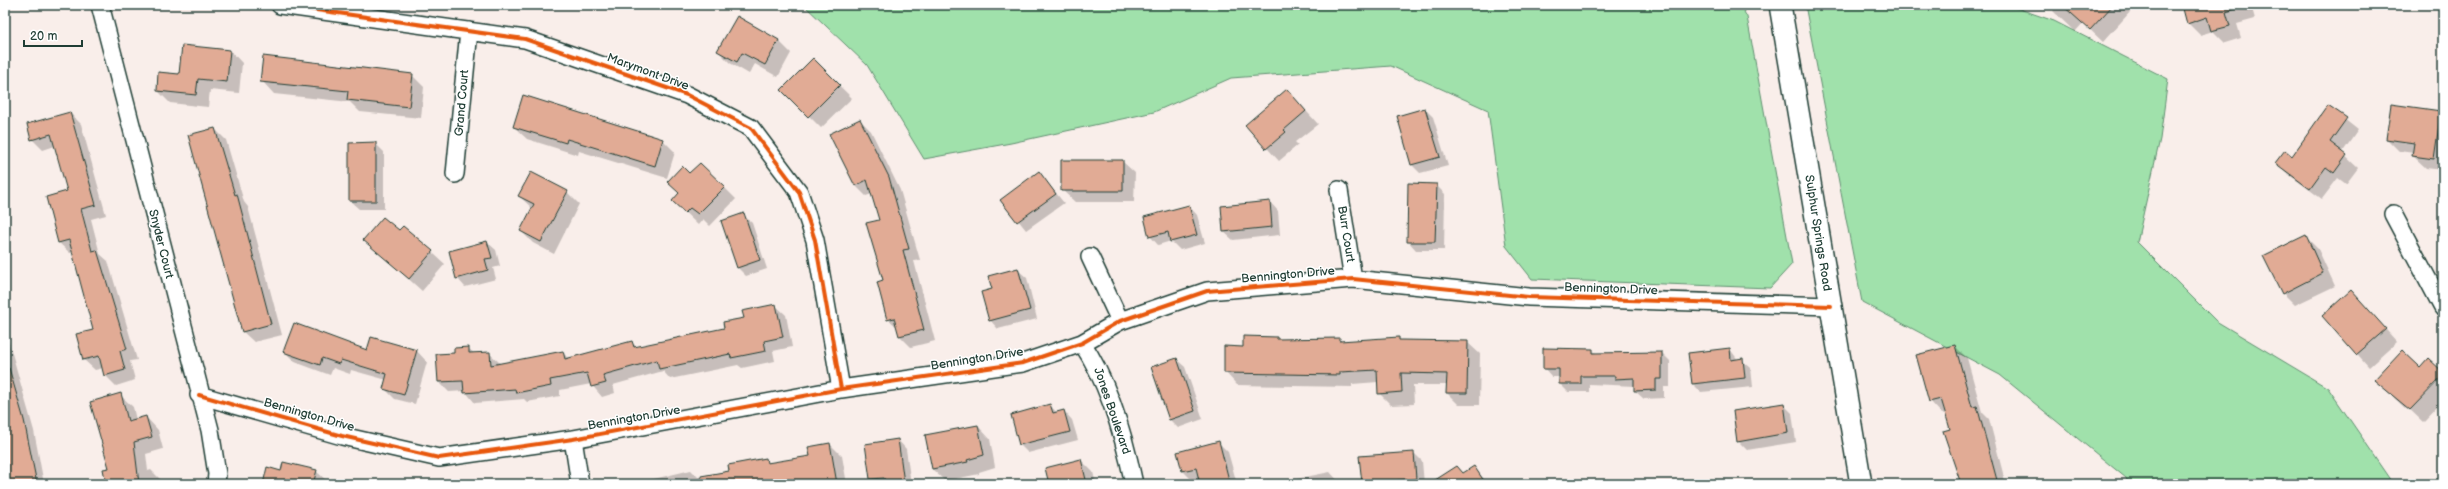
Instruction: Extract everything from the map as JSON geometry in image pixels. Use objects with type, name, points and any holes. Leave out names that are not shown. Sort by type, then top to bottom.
[{"type":"street","name":"Snyder Court","points":[[100,5],[199,395],[210,430],[217,474],[216,484]]},
{"type":"street","name":"Marymont Drive","points":[[280,5],[525,39],[686,95],[751,128],[799,192],[815,240],[841,389]]},
{"type":"street","name":"Sulphur Springs Road","points":[[1780,5],[1861,484]]},
{"type":"street","name":"Grand Court","points":[[455,174],[469,31]]},
{"type":"street","name":"Burr Court","points":[[1339,190],[1353,279]]},
{"type":"street","points":[[2393,214],[2443,308]]},
{"type":"street","points":[[1090,257],[1120,321]]},
{"type":"street","name":"Bennington Drive","points":[[199,395],[342,436],[439,458],[573,439],[841,389],[1023,363],[1082,343],[1120,321],[1207,291],[1353,279],[1529,297],[1830,306]]},
{"type":"street","name":"Jones Boulevard","points":[[1082,343],[1096,364],[1127,452],[1134,484]]},
{"type":"street","points":[[573,439],[580,484]]},
{"type":"green space","points":[[804,5],[1740,5],[1747,17],[1792,264],[1770,288],[1532,279],[1506,246],[1488,110],[1391,66],[1231,78],[1154,112],[1011,143],[924,159],[867,65]]},
{"type":"green space","points":[[1805,5],[2008,5],[2054,21],[2168,79],[2160,139],[2137,242],[2216,321],[2328,388],[2394,484],[2129,484],[2126,478],[2000,375],[1862,302]]},
{"type":"building","points":[[2062,5],[2113,5],[2090,30]]},
{"type":"building","points":[[2182,5],[2235,5],[2236,9],[2226,12],[2230,26],[2211,31],[2207,17],[2187,24]]},
{"type":"building","points":[[737,16],[779,40],[765,65],[742,53],[737,62],[717,51]]},
{"type":"building","points":[[182,45],[230,50],[227,82],[198,79],[196,95],[157,91],[158,72],[179,74]]},
{"type":"building","points":[[263,56],[413,74],[409,107],[347,100],[348,91],[260,82]]},
{"type":"building","points":[[813,58],[840,85],[808,117],[781,90]]},
{"type":"building","points":[[1287,89],[1306,111],[1284,130],[1286,132],[1266,149],[1245,125]]},
{"type":"building","points":[[523,95],[663,139],[655,166],[567,139],[566,143],[513,127]]},
{"type":"building","points":[[2391,104],[2441,111],[2434,159],[2412,156],[2414,143],[2386,139]]},
{"type":"building","points":[[2328,105],[2347,118],[2330,142],[2347,155],[2334,173],[2326,167],[2310,189],[2275,163],[2285,150],[2292,156]]},
{"type":"building","points":[[1425,108],[1440,157],[1411,165],[1397,116]]},
{"type":"building","points":[[70,112],[96,205],[81,209],[92,251],[97,250],[127,349],[120,351],[125,370],[104,376],[99,356],[83,360],[76,334],[93,330],[69,240],[58,243],[46,197],[67,191],[51,134],[31,140],[27,124]]},
{"type":"building","points":[[860,119],[889,177],[909,249],[903,250],[924,330],[899,336],[894,318],[887,320],[877,282],[883,280],[866,223],[879,220],[867,180],[855,186],[829,134]]},
{"type":"building","points":[[215,128],[235,195],[237,194],[271,324],[242,332],[188,135]]},
{"type":"building","points":[[376,142],[376,201],[349,201],[349,143]]},
{"type":"building","points":[[1061,160],[1123,160],[1123,191],[1061,191]]},
{"type":"building","points":[[700,163],[725,187],[698,214],[690,208],[685,213],[672,201],[679,193],[667,182],[682,166],[689,173]]},
{"type":"building","points":[[1039,171],[1056,194],[1017,222],[1000,200]]},
{"type":"building","points":[[531,172],[568,191],[541,242],[520,231],[534,204],[518,196]]},
{"type":"building","points":[[1408,183],[1437,184],[1435,242],[1407,242]]},
{"type":"building","points":[[1270,201],[1272,227],[1223,232],[1221,206]]},
{"type":"building","points":[[1189,205],[1197,235],[1170,242],[1168,232],[1149,237],[1144,217]]},
{"type":"building","points":[[744,213],[760,260],[737,268],[721,221]]},
{"type":"building","points":[[383,217],[399,230],[403,226],[433,251],[409,279],[363,240]]},
{"type":"building","points":[[2306,235],[2323,273],[2282,294],[2263,256]]},
{"type":"building","points":[[487,241],[492,258],[485,259],[488,270],[456,279],[449,251]]},
{"type":"building","points":[[1018,268],[1030,310],[989,321],[981,292],[992,289],[988,276]]},
{"type":"building","points":[[2351,290],[2386,329],[2356,355],[2322,316]]},
{"type":"building","points":[[776,304],[783,337],[764,341],[766,351],[731,358],[730,354],[659,369],[657,360],[603,375],[606,383],[591,387],[587,373],[550,380],[551,386],[516,393],[515,389],[464,393],[463,381],[438,382],[436,354],[454,353],[454,348],[469,347],[469,353],[490,352],[491,365],[563,351],[565,359],[632,341],[634,347],[724,328],[723,322],[744,318],[742,311]]},
{"type":"building","points":[[294,323],[367,350],[371,337],[417,350],[404,395],[383,389],[387,374],[341,360],[339,364],[322,358],[320,365],[283,352]]},
{"type":"building","points":[[1243,336],[1277,337],[1277,339],[1340,338],[1340,341],[1399,337],[1399,340],[1468,341],[1467,393],[1446,393],[1447,374],[1401,373],[1402,392],[1378,394],[1377,370],[1340,372],[1340,375],[1224,373],[1224,346],[1243,347]]},
{"type":"building","points":[[1955,345],[1972,407],[1977,406],[1998,484],[1961,484],[1943,431],[1950,429],[1941,399],[1929,402],[1916,355]]},
{"type":"building","points":[[1543,348],[1593,349],[1593,353],[1662,352],[1662,379],[1656,379],[1656,390],[1634,391],[1634,378],[1615,379],[1615,376],[1581,376],[1581,384],[1559,384],[1559,369],[1543,369]]},
{"type":"building","points":[[1730,348],[1731,360],[1743,358],[1745,378],[1692,384],[1688,353]]},
{"type":"building","points":[[2402,350],[2420,367],[2428,358],[2443,372],[2443,376],[2410,410],[2374,380]]},
{"type":"building","points":[[1177,358],[1195,411],[1169,420],[1151,367]]},
{"type":"building","points":[[9,368],[24,420],[37,484],[5,484],[5,369]]},
{"type":"building","points":[[121,393],[128,421],[146,416],[152,437],[134,442],[139,484],[106,484],[103,469],[109,468],[90,402]]},
{"type":"building","points":[[1784,403],[1788,433],[1737,442],[1733,411]]},
{"type":"building","points":[[1050,404],[1053,413],[1064,410],[1070,432],[1019,445],[1011,415]]},
{"type":"building","points":[[978,425],[984,455],[967,460],[968,462],[932,469],[925,435]]},
{"type":"building","points":[[898,439],[904,483],[885,484],[884,478],[870,479],[865,444]]},
{"type":"building","points":[[1219,441],[1230,484],[1200,484],[1196,468],[1182,471],[1177,452]]},
{"type":"building","points":[[830,443],[837,484],[701,484],[701,476],[729,471],[728,465],[766,458],[767,463],[810,456],[808,447]]},
{"type":"building","points":[[1414,452],[1416,479],[1362,483],[1359,456]]},
{"type":"building","points":[[1081,459],[1087,484],[1049,484],[1045,468]]},
{"type":"building","points":[[283,462],[317,470],[313,484],[263,484],[267,467],[281,471]]},
{"type":"building","points":[[1457,466],[1463,473],[1474,466],[1486,484],[1429,484]]},
{"type":"cycle path","points":[[280,5],[525,39],[687,95],[751,128],[799,192],[815,240],[841,389]]},
{"type":"cycle path","points":[[199,395],[342,436],[439,458],[573,439],[841,389],[1023,363],[1082,343],[1120,321],[1207,291],[1353,279],[1529,297],[1831,306]]}]
